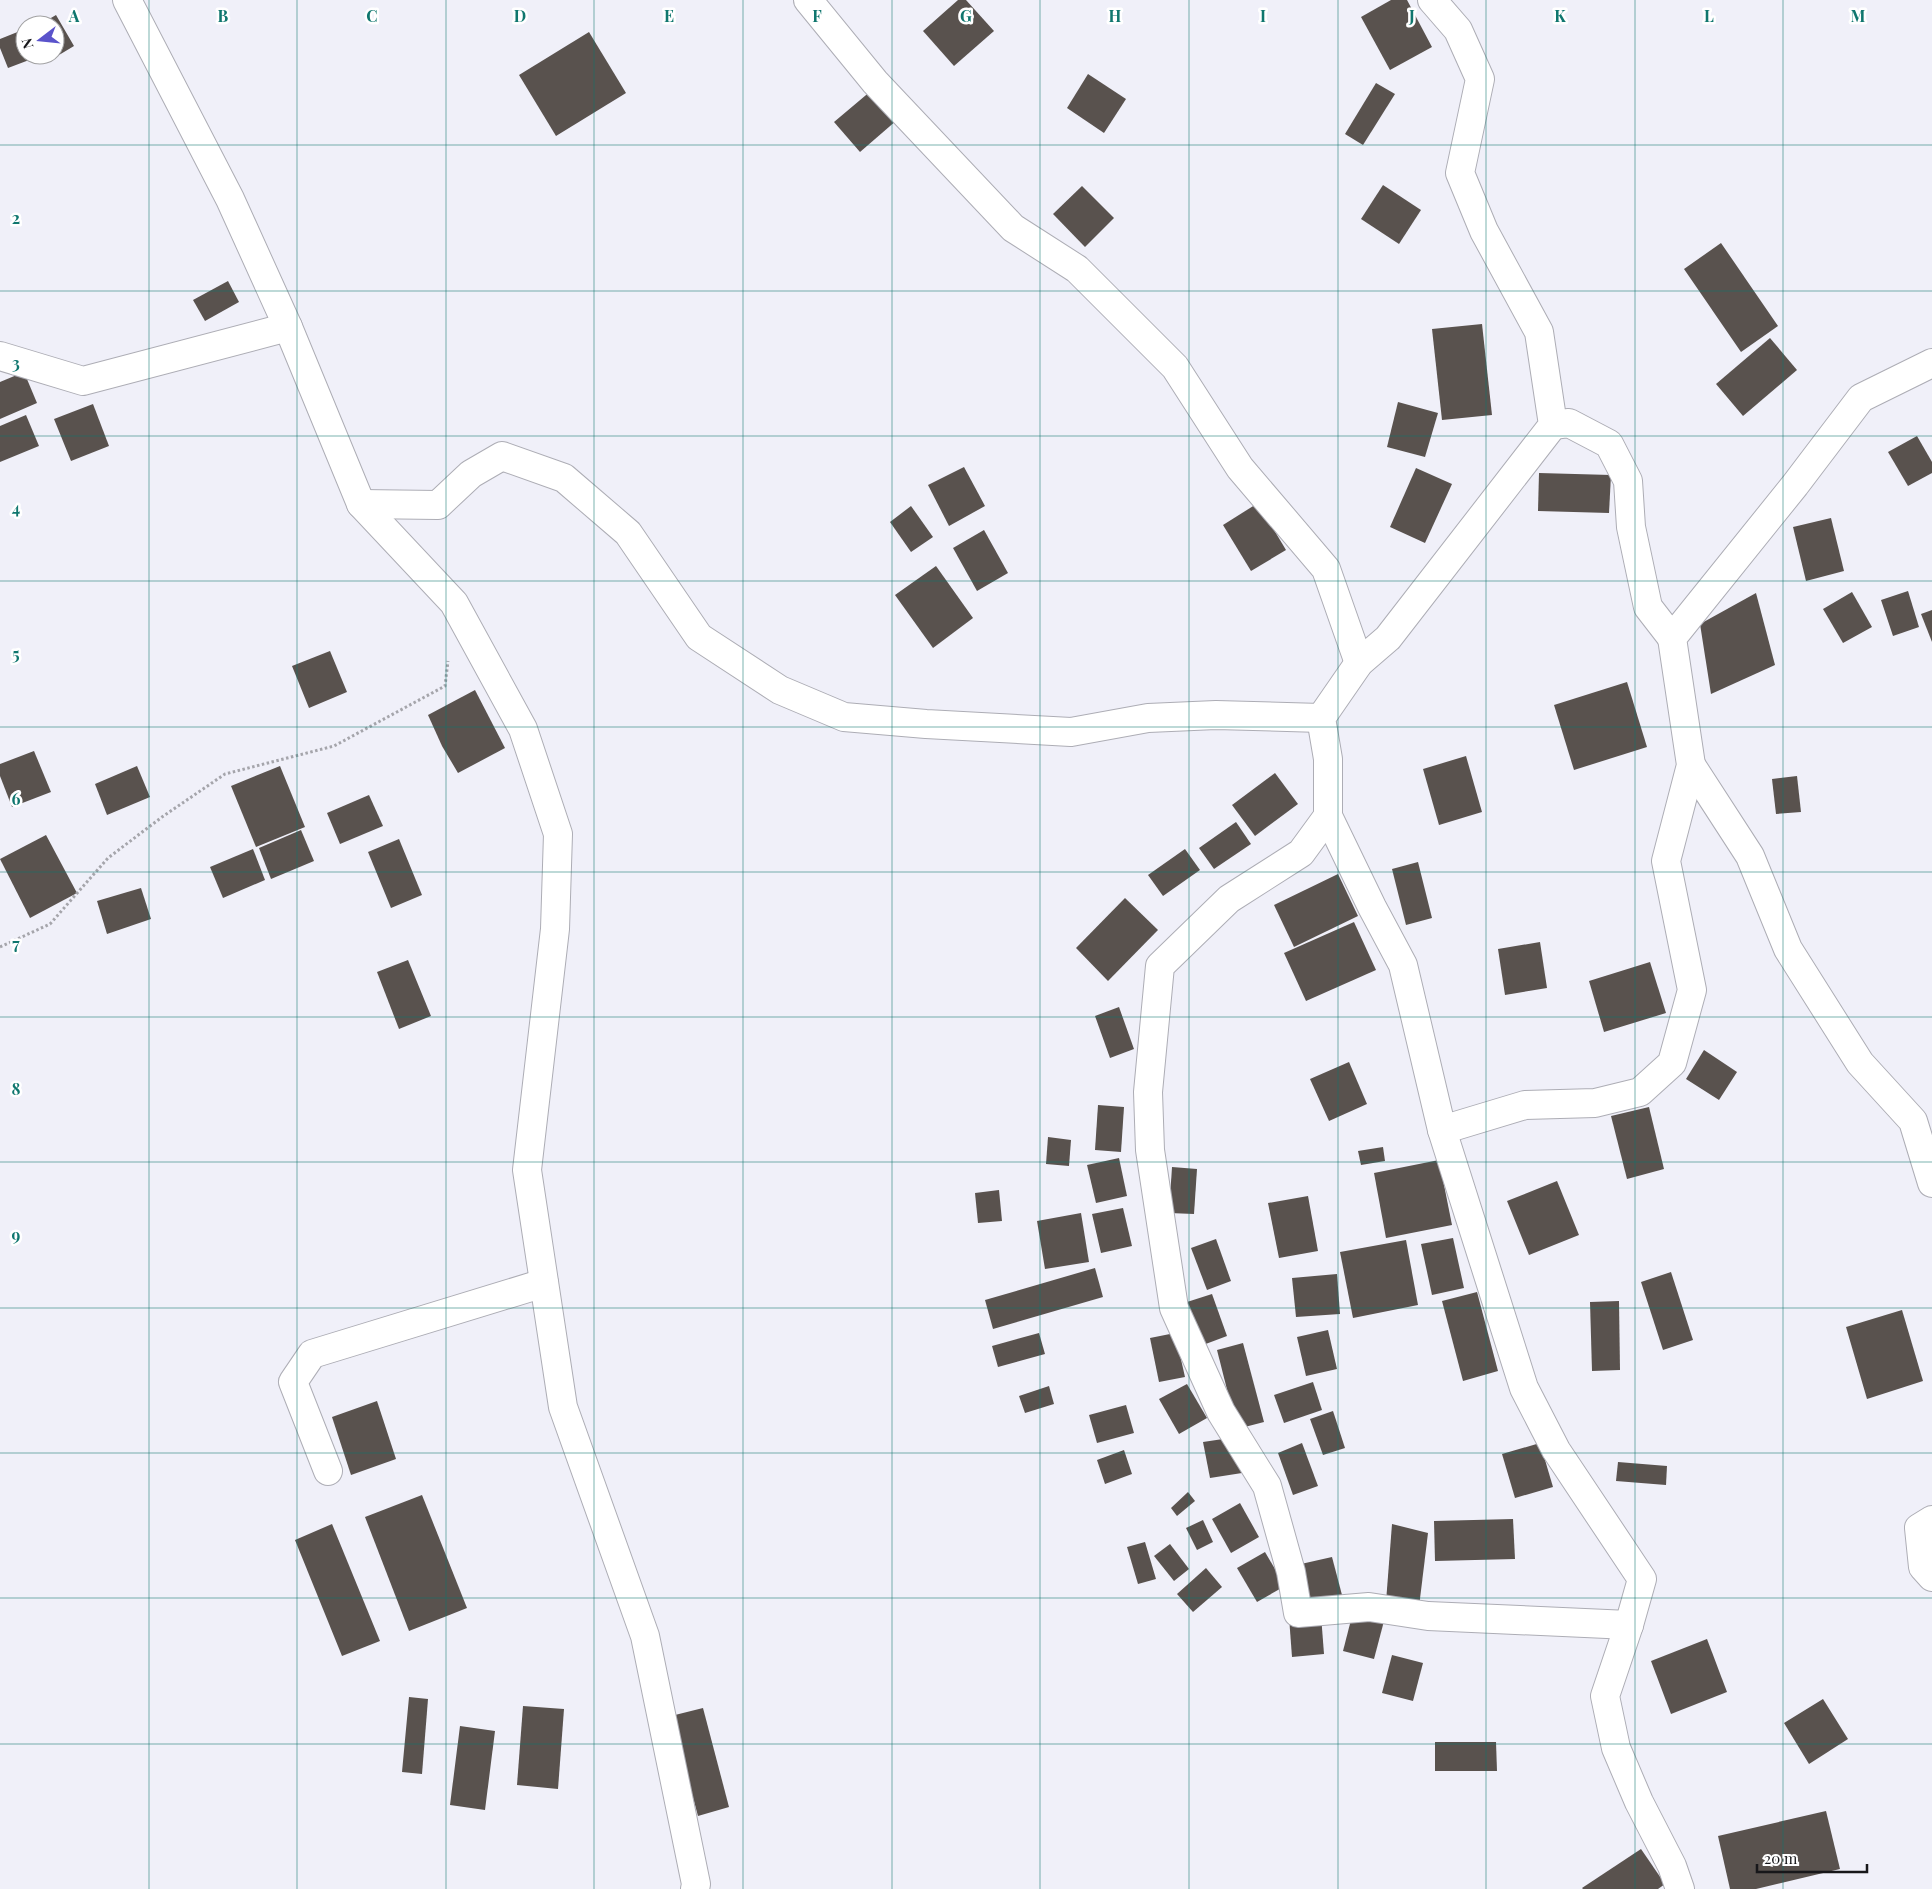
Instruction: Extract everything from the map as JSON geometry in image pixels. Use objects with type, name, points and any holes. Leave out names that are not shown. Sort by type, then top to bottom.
[{"type":"street","points":[[127,0],[230,199],[288,327],[361,504],[454,604],[523,729],[558,834],[555,929],[527,1170],[563,1407],[645,1636],[696,1884],[695,1889]]},
{"type":"street","points":[[808,0],[875,82],[1013,228],[1077,268],[1175,367],[1240,468],[1326,569],[1359,663]]},
{"type":"street","points":[[1432,0],[1458,30],[1480,79],[1460,173],[1484,231],[1539,332],[1553,426]]},
{"type":"street","points":[[0,356],[83,381],[288,327]]},
{"type":"street","points":[[1672,638],[1861,398],[1932,363]]},
{"type":"street","points":[[1442,1130],[1525,1105],[1595,1103],[1640,1092],[1672,1063],[1692,990],[1666,861],[1690,765],[1672,638],[1648,607],[1631,527],[1628,481],[1609,444],[1569,423],[1553,426],[1388,638],[1359,663],[1321,718],[1328,759],[1328,816],[1372,908],[1403,965],[1442,1130],[1524,1388],[1556,1450],[1642,1580],[1605,1696],[1616,1748],[1639,1802],[1672,1866],[1680,1889]]},
{"type":"street","points":[[361,504],[438,505],[471,474],[502,456],[564,478],[628,533],[699,638],[780,690],[844,717],[926,724],[1071,732],[1148,718],[1216,715],[1321,718]]},
{"type":"street","points":[[1690,765],[1750,856],[1788,949],[1860,1063],[1913,1120],[1932,1183]]},
{"type":"street","points":[[1328,816],[1301,853],[1229,899],[1160,966],[1148,1092],[1150,1150],[1174,1308],[1221,1412],[1267,1486],[1291,1572],[1298,1613],[1369,1607],[1428,1616],[1629,1625]]},
{"type":"street","points":[[328,1471],[293,1382],[312,1354],[544,1284]]},
{"type":"street","points":[[1932,1520],[1919,1528],[1923,1567],[1932,1577]]},
{"type":"path","points":[[0,948],[50,924],[108,858],[162,817],[225,774],[334,746],[445,686],[448,658]]},
{"type":"building","points":[[958,0],[966,0],[994,31],[954,66],[923,31]]},
{"type":"building","points":[[1391,0],[1407,0],[1432,47],[1390,70],[1361,17]]},
{"type":"building","points":[[65,30],[74,46],[65,51]]},
{"type":"building","points":[[589,32],[626,93],[556,136],[519,75]]},
{"type":"building","points":[[15,33],[16,65],[8,68],[0,48],[0,39]]},
{"type":"building","points":[[1088,74],[1126,99],[1104,133],[1067,108]]},
{"type":"building","points":[[1376,83],[1395,94],[1363,145],[1345,134]]},
{"type":"building","points":[[872,90],[897,120],[860,152],[834,122]]},
{"type":"building","points":[[1383,185],[1421,210],[1399,244],[1361,219]]},
{"type":"building","points":[[1082,186],[1114,218],[1085,247],[1053,214]]},
{"type":"building","points":[[1721,243],[1778,326],[1741,352],[1684,269]]},
{"type":"building","points":[[228,281],[239,302],[205,321],[193,300]]},
{"type":"building","points":[[1482,324],[1492,415],[1442,420],[1432,329]]},
{"type":"building","points":[[1770,338],[1797,370],[1743,416],[1716,384]]},
{"type":"building","points":[[24,372],[37,403],[0,419],[0,382]]},
{"type":"building","points":[[1398,402],[1438,413],[1425,457],[1387,447]]},
{"type":"building","points":[[93,404],[109,446],[71,461],[54,419]]},
{"type":"building","points":[[26,415],[39,446],[0,462],[0,426]]},
{"type":"building","points":[[1917,436],[1932,462],[1932,473],[1908,486],[1888,452]]},
{"type":"building","points":[[964,467],[985,506],[949,526],[928,485]]},
{"type":"building","points":[[1416,468],[1452,484],[1425,543],[1390,527]]},
{"type":"building","points":[[1539,473],[1611,475],[1609,513],[1538,511]]},
{"type":"building","points":[[1258,503],[1286,550],[1251,571],[1223,525]]},
{"type":"building","points":[[911,506],[933,537],[911,552],[890,522]]},
{"type":"building","points":[[1831,518],[1844,571],[1806,581],[1793,527]]},
{"type":"building","points":[[984,530],[1008,573],[977,591],[953,548]]},
{"type":"building","points":[[936,566],[973,618],[933,648],[895,595]]},
{"type":"building","points":[[1908,591],[1919,627],[1893,636],[1881,600]]},
{"type":"building","points":[[1852,592],[1872,627],[1843,643],[1823,609]]},
{"type":"building","points":[[1756,593],[1775,665],[1711,694],[1700,624]]},
{"type":"building","points":[[1932,610],[1932,642],[1921,614]]},
{"type":"building","points":[[330,651],[347,692],[309,708],[292,666]]},
{"type":"building","points":[[1627,682],[1647,747],[1574,770],[1554,705]]},
{"type":"building","points":[[475,690],[505,748],[458,773],[442,746],[428,715]]},
{"type":"building","points":[[34,751],[51,792],[12,807],[0,776],[0,764]]},
{"type":"building","points":[[1466,756],[1482,812],[1439,825],[1423,769]]},
{"type":"building","points":[[137,766],[150,797],[107,815],[95,784]]},
{"type":"building","points":[[280,766],[305,827],[256,847],[231,786]]},
{"type":"building","points":[[1275,773],[1298,804],[1255,836],[1232,805]]},
{"type":"building","points":[[1797,776],[1801,812],[1776,814],[1772,779]]},
{"type":"building","points":[[369,795],[383,826],[340,844],[327,813]]},
{"type":"building","points":[[1236,822],[1251,844],[1214,869],[1199,848]]},
{"type":"building","points":[[301,830],[314,861],[271,879],[259,848]]},
{"type":"building","points":[[46,835],[77,893],[30,918],[0,859]]},
{"type":"building","points":[[399,839],[422,895],[391,908],[368,852]]},
{"type":"building","points":[[253,849],[265,880],[223,898],[210,867]]},
{"type":"building","points":[[1185,849],[1200,870],[1163,896],[1148,875]]},
{"type":"building","points":[[1418,862],[1432,918],[1406,925],[1392,869]]},
{"type":"building","points":[[1338,874],[1358,916],[1294,947],[1274,905]]},
{"type":"building","points":[[141,888],[151,919],[107,934],[97,901]]},
{"type":"building","points":[[1125,898],[1158,930],[1108,981],[1076,948]]},
{"type":"building","points":[[1354,922],[1376,970],[1306,1001],[1284,953]]},
{"type":"building","points":[[1540,942],[1547,988],[1505,995],[1498,949]]},
{"type":"building","points":[[408,960],[431,1016],[399,1029],[377,972]]},
{"type":"building","points":[[1650,962],[1666,1013],[1604,1032],[1589,981]]},
{"type":"building","points":[[1119,1007],[1134,1049],[1110,1058],[1095,1016]]},
{"type":"building","points":[[1704,1050],[1737,1072],[1719,1100],[1686,1079]]},
{"type":"building","points":[[1349,1062],[1367,1104],[1329,1121],[1310,1079]]},
{"type":"building","points":[[1098,1105],[1124,1107],[1121,1152],[1095,1150]]},
{"type":"building","points":[[1649,1107],[1664,1169],[1627,1179],[1611,1116]]},
{"type":"building","points":[[1048,1137],[1071,1140],[1069,1166],[1046,1164]]},
{"type":"building","points":[[1383,1147],[1385,1161],[1361,1165],[1358,1151]]},
{"type":"building","points":[[1119,1158],[1127,1196],[1096,1203],[1087,1165]]},
{"type":"building","points":[[1439,1160],[1452,1225],[1386,1238],[1374,1173]]},
{"type":"building","points":[[1172,1167],[1197,1169],[1194,1214],[1169,1213]]},
{"type":"building","points":[[1557,1181],[1579,1235],[1529,1255],[1507,1201]]},
{"type":"building","points":[[999,1190],[1002,1221],[978,1223],[975,1193]]},
{"type":"building","points":[[1308,1196],[1318,1251],[1279,1258],[1268,1203]]},
{"type":"building","points":[[1123,1208],[1132,1246],[1101,1253],[1092,1214]]},
{"type":"building","points":[[1081,1213],[1089,1262],[1045,1269],[1037,1221]]},
{"type":"building","points":[[1453,1238],[1464,1288],[1432,1295],[1421,1244]]},
{"type":"building","points":[[1216,1239],[1231,1281],[1207,1290],[1191,1248]]},
{"type":"building","points":[[1406,1240],[1418,1305],[1353,1318],[1340,1252]]},
{"type":"building","points":[[1095,1268],[1103,1297],[993,1329],[985,1300]]},
{"type":"building","points":[[1671,1272],[1693,1340],[1663,1350],[1641,1282]]},
{"type":"building","points":[[1337,1274],[1340,1314],[1296,1317],[1292,1278]]},
{"type":"building","points":[[1477,1292],[1498,1371],[1463,1381],[1442,1301]]},
{"type":"building","points":[[1212,1294],[1227,1336],[1203,1345],[1187,1302]]},
{"type":"building","points":[[1619,1301],[1620,1370],[1592,1371],[1590,1302]]},
{"type":"building","points":[[1902,1310],[1923,1381],[1867,1399],[1846,1327]]},
{"type":"building","points":[[1328,1330],[1337,1369],[1306,1376],[1297,1337]]},
{"type":"building","points":[[1039,1333],[1045,1354],[998,1367],[992,1346]]},
{"type":"building","points":[[1175,1333],[1185,1377],[1159,1382],[1150,1338]]},
{"type":"building","points":[[1243,1343],[1264,1422],[1237,1429],[1217,1350]]},
{"type":"building","points":[[1313,1382],[1322,1410],[1284,1423],[1274,1395]]},
{"type":"building","points":[[1187,1384],[1207,1418],[1179,1434],[1159,1399]]},
{"type":"building","points":[[1049,1386],[1054,1404],[1025,1413],[1019,1396]]},
{"type":"building","points":[[377,1401],[396,1459],[351,1475],[332,1417]]},
{"type":"building","points":[[1126,1405],[1134,1433],[1097,1443],[1089,1415]]},
{"type":"building","points":[[1333,1411],[1345,1448],[1323,1455],[1310,1419]]},
{"type":"building","points":[[1223,1439],[1242,1473],[1210,1478],[1203,1442]]},
{"type":"building","points":[[1302,1443],[1318,1486],[1293,1495],[1278,1453]]},
{"type":"building","points":[[1540,1443],[1553,1487],[1515,1498],[1502,1454]]},
{"type":"building","points":[[1124,1450],[1132,1474],[1105,1484],[1097,1460]]},
{"type":"building","points":[[1618,1462],[1667,1466],[1666,1485],[1616,1481]]},
{"type":"building","points":[[1188,1492],[1195,1501],[1177,1516],[1171,1508]]},
{"type":"building","points":[[422,1495],[467,1608],[409,1631],[365,1517]]},
{"type":"building","points":[[1240,1503],[1259,1537],[1231,1553],[1212,1519]]},
{"type":"building","points":[[1513,1519],[1515,1559],[1435,1561],[1434,1521]]},
{"type":"building","points":[[1203,1520],[1213,1542],[1197,1550],[1186,1528]]},
{"type":"building","points":[[332,1524],[380,1641],[342,1656],[295,1540]]},
{"type":"building","points":[[1392,1524],[1428,1533],[1419,1607],[1386,1602]]},
{"type":"building","points":[[1145,1542],[1156,1579],[1138,1584],[1127,1547]]},
{"type":"building","points":[[1170,1544],[1189,1569],[1174,1581],[1154,1556]]},
{"type":"building","points":[[1265,1552],[1285,1586],[1257,1602],[1237,1568]]},
{"type":"building","points":[[1332,1557],[1342,1595],[1311,1603],[1301,1564]]},
{"type":"building","points":[[1206,1568],[1222,1587],[1193,1612],[1177,1594]]},
{"type":"building","points":[[1353,1612],[1384,1621],[1374,1659],[1343,1651]]},
{"type":"building","points":[[1321,1615],[1324,1654],[1292,1657],[1289,1617]]},
{"type":"building","points":[[1707,1639],[1727,1692],[1671,1714],[1651,1661]]},
{"type":"building","points":[[1392,1655],[1423,1663],[1413,1701],[1382,1693]]},
{"type":"building","points":[[409,1697],[428,1699],[422,1774],[402,1772]]},
{"type":"building","points":[[1823,1699],[1848,1739],[1809,1764],[1784,1723]]},
{"type":"building","points":[[523,1706],[564,1709],[558,1789],[517,1785]]},
{"type":"building","points":[[703,1708],[729,1807],[698,1816],[671,1716]]},
{"type":"building","points":[[460,1726],[495,1731],[485,1810],[450,1805]]},
{"type":"building","points":[[1435,1742],[1496,1742],[1497,1771],[1435,1771]]},
{"type":"building","points":[[1826,1811],[1840,1869],[1756,1889],[1730,1889],[1718,1836]]},
{"type":"building","points":[[1641,1849],[1665,1884],[1658,1889],[1582,1888]]}]
